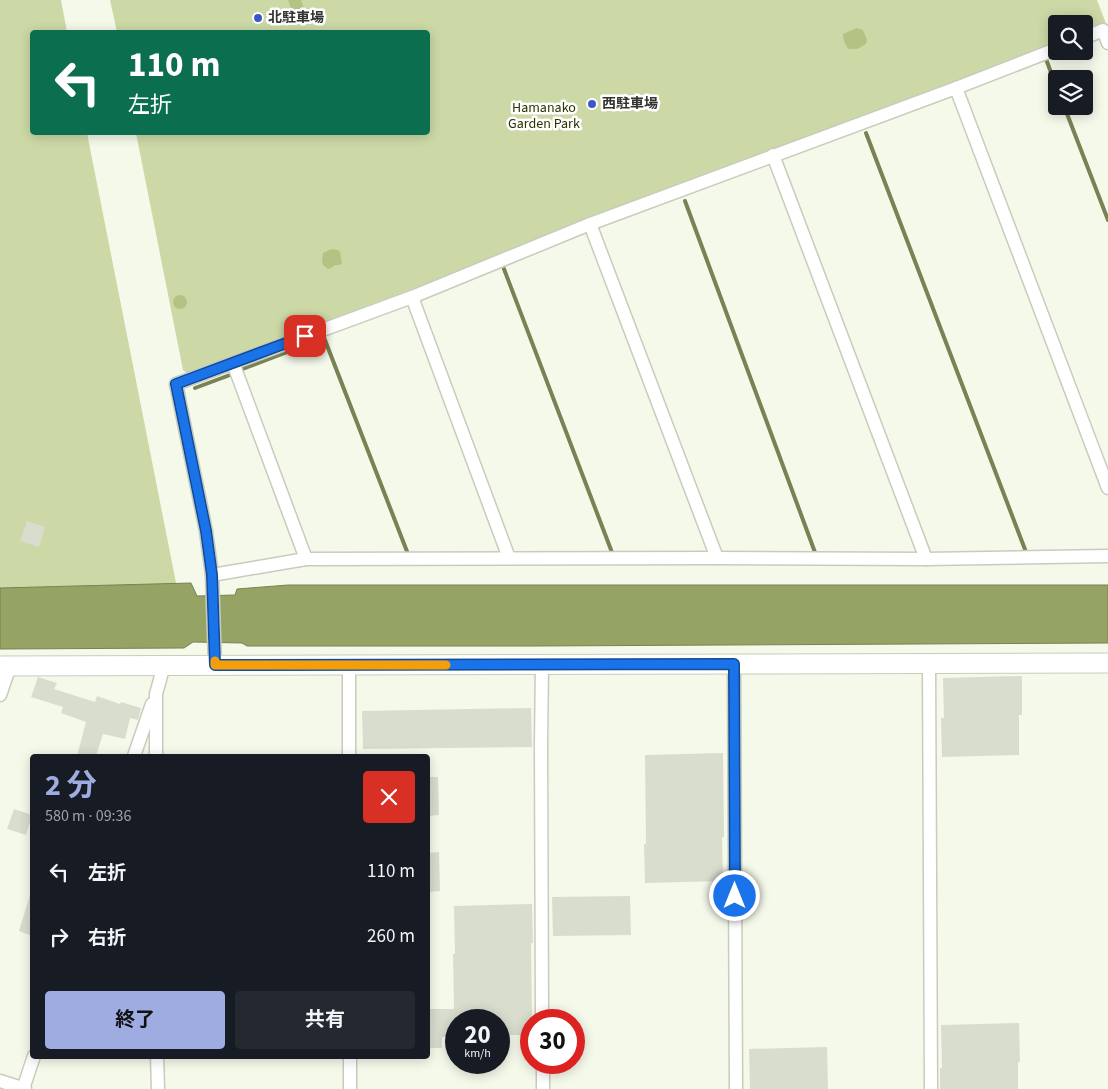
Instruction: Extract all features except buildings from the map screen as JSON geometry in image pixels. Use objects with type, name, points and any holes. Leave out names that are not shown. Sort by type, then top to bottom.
[{"type":"street","points":[[1093,34],[1104,30],[1108,43]]},
{"type":"street","points":[[215,662],[212,575],[206,531],[176,384],[412,297],[590,224],[1048,52]]},
{"type":"street","points":[[956,88],[1108,488]]},
{"type":"street","points":[[773,155],[926,559]]},
{"type":"street","points":[[590,224],[717,558]]},
{"type":"street","points":[[412,297],[509,558]]},
{"type":"street","points":[[233,363],[306,559]]},
{"type":"street","points":[[212,575],[306,559],[926,559],[1108,556]]},
{"type":"street","points":[[0,695],[5,666],[164,665],[215,662],[349,665],[1108,663]]},
{"type":"street","points":[[542,664],[542,1009]]},
{"type":"street","points":[[734,664],[736,1089]]},
{"type":"street","points":[[929,664],[931,1089]]},
{"type":"street","points":[[135,754],[164,665]]},
{"type":"street","points":[[349,665],[349,754]]},
{"type":"street","points":[[156,694],[156,754]]},
{"type":"street","points":[[0,1081],[24,1089],[33,1059]]},
{"type":"street","points":[[157,1059],[158,1089]]},
{"type":"street","points":[[350,1059],[350,1089]]},
{"type":"street","points":[[543,1074],[543,1089]]},
{"type":"green space","points":[[0,0],[61,0],[67,30],[30,30],[30,135],[87,135],[180,603],[0,608]]},
{"type":"green space","name":"Hamanako Garden Park","points":[[110,0],[1097,0],[1107,26],[1093,31],[1093,15],[1048,15],[1048,48],[188,374],[183,370],[136,135],[430,135],[430,30],[117,30]]},
{"type":"shaded area","points":[[288,0],[301,0],[305,11],[304,17],[300,19],[293,15]]},
{"type":"shaded area","points":[[857,28],[863,30],[867,40],[866,44],[857,49],[849,49],[844,42],[843,34]]},
{"type":"shaded area","points":[[331,249],[340,252],[342,263],[328,269],[323,265],[323,253]]},
{"type":"shaded area","points":[[177,295],[183,295],[187,302],[183,309],[177,309],[173,305],[173,299]]},
{"type":"shaded area","points":[[191,583],[197,596],[235,595],[237,589],[288,585],[1108,585],[1108,643],[247,646],[242,643],[193,642],[184,648],[0,649],[0,588]]},
{"type":"waterway","points":[[1046,59],[1050,70]]},
{"type":"waterway","points":[[1067,115],[1108,220]]},
{"type":"waterway","points":[[866,133],[1026,552]]},
{"type":"waterway","points":[[685,201],[816,555]]},
{"type":"waterway","points":[[504,269],[613,555]]},
{"type":"waterway","points":[[323,335],[408,554]]},
{"type":"waterway","points":[[240,370],[324,338]]},
{"type":"waterway","points":[[195,388],[230,375]]},
{"type":"slow traffic","points":[[215,661],[215,665],[446,665]]},
{"type":"place","name":"北駐車場","points":[[258,18]]},
{"type":"place","name":"西駐車場","points":[[592,104]]},
{"type":"route","points":[[305,336],[176,384],[206,531],[212,575],[215,665],[734,664],[735,896]]}]
